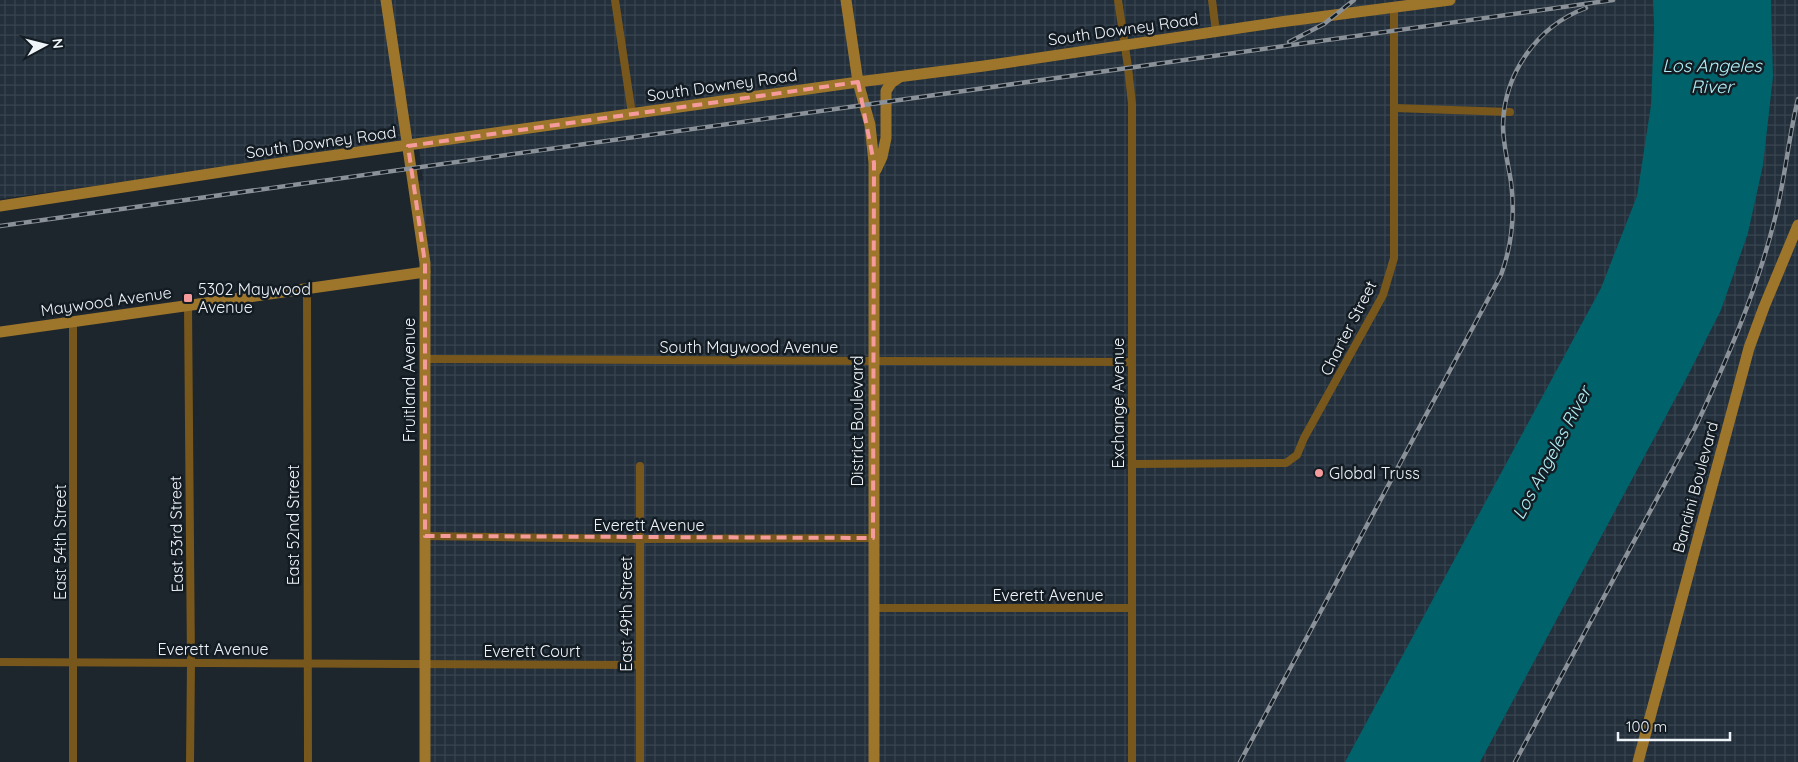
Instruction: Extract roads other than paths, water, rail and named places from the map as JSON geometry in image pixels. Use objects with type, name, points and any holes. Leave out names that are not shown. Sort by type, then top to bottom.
[{"type":"main road","name":"Fruitland Avenue","points":[[386,0],[425,272],[425,762]]},
{"type":"main road","name":"District Boulevard","points":[[846,0],[858,82],[873,141],[875,174],[874,762]]},
{"type":"main road","name":"South Downey Road","points":[[0,206],[258,167],[858,82],[989,66],[1124,44],[1450,0]]},
{"type":"main road","points":[[875,174],[882,157],[886,138],[886,91],[891,83],[900,77]]},
{"type":"main road","name":"Bandini Boulevard","points":[[1638,762],[1749,348],[1798,225]]},
{"type":"main road","name":"Maywood Avenue","points":[[0,332],[425,272]]},
{"type":"street","points":[[615,0],[632,114]]},
{"type":"street","name":"Exchange Avenue","points":[[1118,0],[1132,104],[1132,762]]},
{"type":"street","points":[[1212,0],[1216,32]]},
{"type":"street","name":"Charter Street","points":[[1132,464],[1277,464],[1286,463],[1297,455],[1304,438],[1383,294],[1394,258],[1394,8]]},
{"type":"street","points":[[1394,108],[1510,112]]},
{"type":"street","name":"East 52nd Street","points":[[307,288],[308,762]]},
{"type":"street","name":"East 53rd Street","points":[[188,305],[190,762]]},
{"type":"street","name":"East 54th Street","points":[[73,322],[73,762]]},
{"type":"street","name":"South Maywood Avenue","points":[[425,359],[1132,362]]},
{"type":"street","name":"East 49th Street","points":[[640,466],[640,762]]},
{"type":"street","name":"Everett Avenue","points":[[425,536],[640,539],[873,538]]},
{"type":"street","name":"Everett Avenue","points":[[874,608],[1132,608]]},
{"type":"street","name":"Everett Avenue","points":[[0,662],[425,664]]},
{"type":"street","name":"Everett Court","points":[[425,664],[640,664]]},
{"type":"water","name":"Los Angeles River","points":[[1653,0],[1771,0],[1773,77],[1763,165],[1748,233],[1721,310],[1687,377],[1480,762],[1345,762],[1601,288],[1637,196],[1651,105],[1654,27]]},
{"type":"railway","points":[[1289,42],[1324,24],[1354,0]]},
{"type":"railway","points":[[0,226],[1613,0]]},
{"type":"railway","points":[[1240,762],[1501,275],[1510,241],[1513,205],[1503,125],[1505,106],[1517,70],[1526,54],[1538,39],[1568,16],[1586,8]]},
{"type":"railway","points":[[1515,762],[1695,428],[1729,353],[1767,249],[1781,191],[1798,99]]},
{"type":"place","name":"5302 Maywood Avenue","points":[[188,298]]},
{"type":"place","name":"Global Truss","points":[[1319,473]]}]
